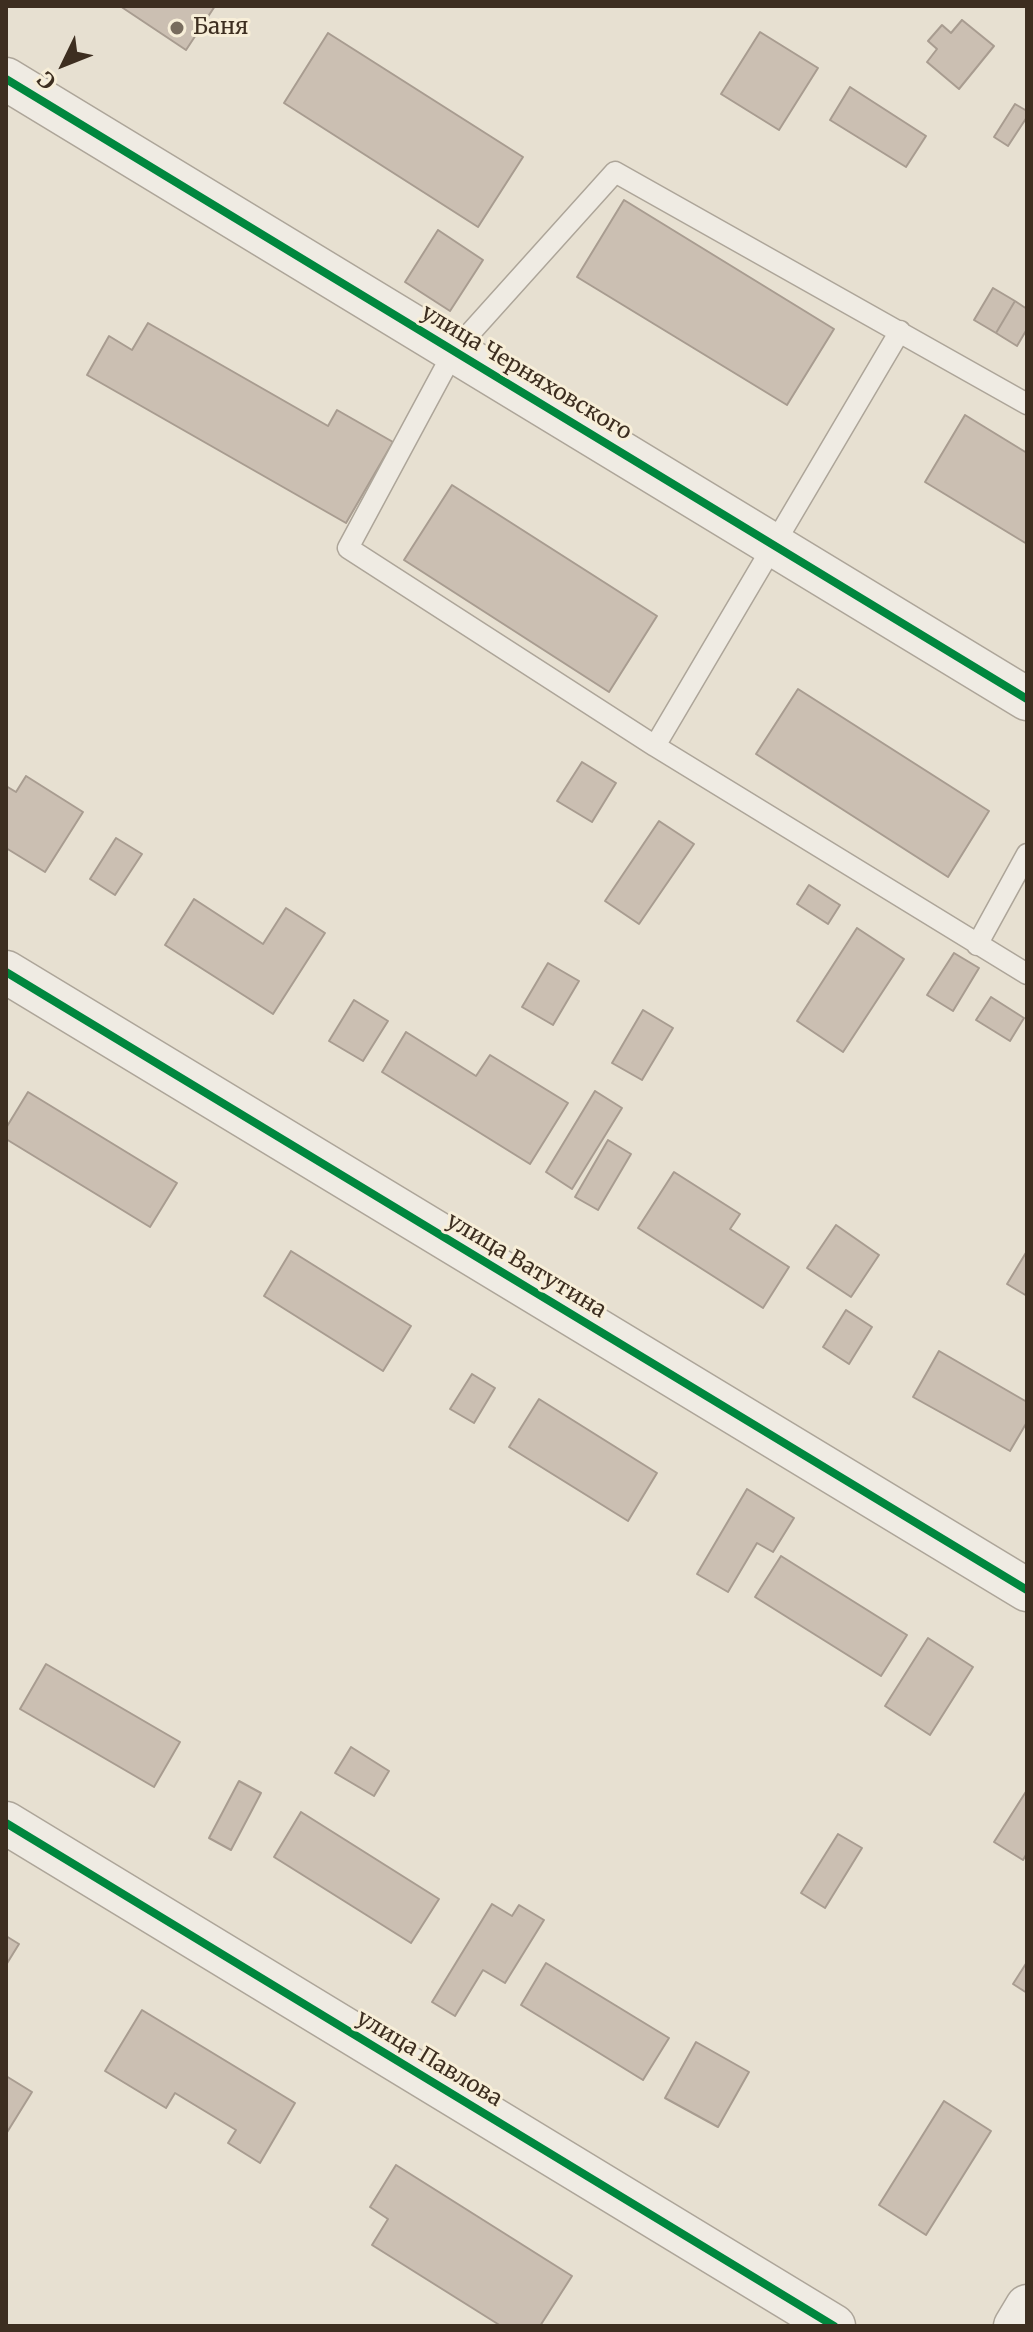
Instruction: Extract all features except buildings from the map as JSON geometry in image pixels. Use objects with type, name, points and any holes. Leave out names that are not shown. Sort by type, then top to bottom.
[{"type":"street","name":"улица Черняховского","points":[[6,79],[1027,699]]},
{"type":"street","name":"улица Ватутина","points":[[6,972],[1027,1590]]},
{"type":"street","name":"улица Павлова","points":[[6,1823],[834,2326]]},
{"type":"street","points":[[1015,2326],[1027,2306]]},
{"type":"lane","points":[[1027,404],[615,172],[454,351],[348,548],[655,746],[1027,974]]},
{"type":"lane","points":[[655,746],[900,331]]},
{"type":"lane","points":[[977,945],[1027,854]]},
{"type":"cycle path","points":[[6,79],[1027,699]]},
{"type":"cycle path","points":[[6,972],[1027,1590]]},
{"type":"cycle path","points":[[6,1823],[834,2326]]},
{"type":"place","name":"Баня","points":[[177,28]]}]
